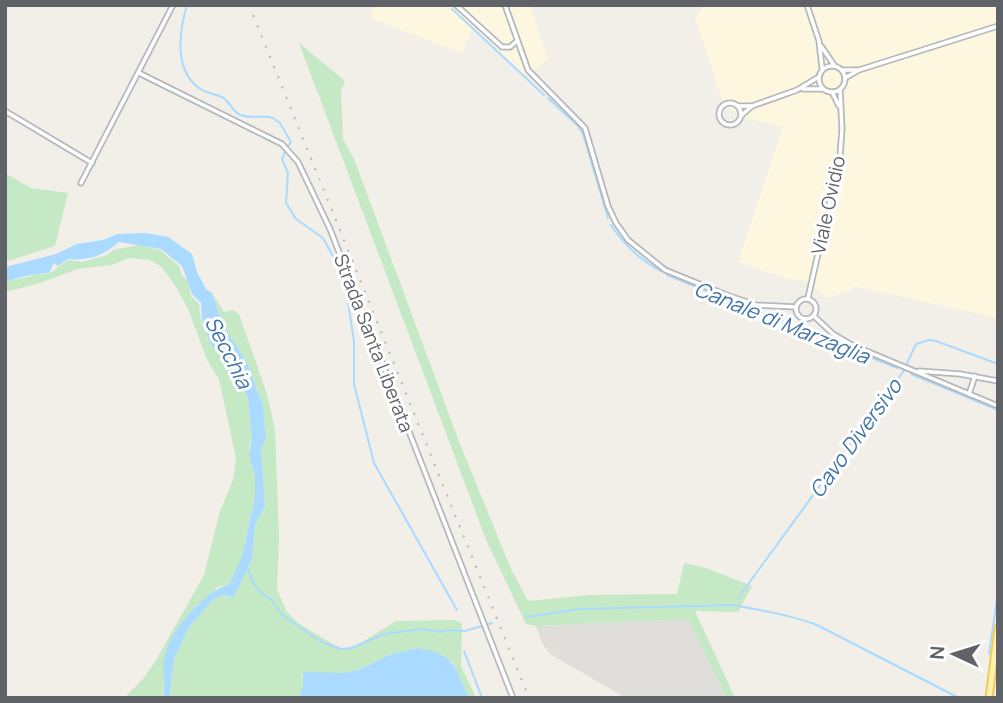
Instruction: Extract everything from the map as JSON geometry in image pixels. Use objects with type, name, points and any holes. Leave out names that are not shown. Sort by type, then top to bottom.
[{"type":"main road","points":[[989,698],[998,628]]},
{"type":"street","points":[[81,183],[173,5]]},
{"type":"street","points":[[456,5],[502,47],[510,47],[517,41]]},
{"type":"street","points":[[503,5],[531,75],[585,128],[608,206],[628,240],[665,270],[729,296],[756,305],[796,307]]},
{"type":"street","points":[[752,106],[736,123],[725,123],[720,117],[719,112],[724,105],[731,103],[737,106],[752,106],[797,90],[818,78],[822,69],[819,41],[807,5]]},
{"type":"street","points":[[797,90],[832,92],[840,89],[845,78],[859,70],[998,26]]},
{"type":"street","points":[[819,41],[834,65],[842,70],[859,70]]},
{"type":"street","points":[[822,69],[834,65]]},
{"type":"street","points":[[842,70],[845,78]]},
{"type":"street","name":"Strada Santa Liberata","points":[[139,73],[282,144],[295,158],[330,229],[513,698]]},
{"type":"street","points":[[818,78],[824,90]]},
{"type":"street","name":"Viale Ovidio","points":[[808,298],[838,168],[842,129],[840,89]]},
{"type":"street","name":"Viale Ovidio","points":[[832,92],[841,111]]},
{"type":"street","points":[[737,106],[740,116]]},
{"type":"street","points":[[5,111],[92,163]]},
{"type":"street","points":[[808,298],[814,301],[817,307],[814,316],[808,319],[797,313],[796,307],[802,299],[808,298]]},
{"type":"street","points":[[814,316],[839,338],[998,406]]},
{"type":"street","points":[[911,370],[998,381]]},
{"type":"street","points":[[969,394],[975,376]]},
{"type":"shaded area","points":[[376,5],[530,5],[548,59],[526,76],[473,26],[462,53],[370,18]]},
{"type":"shaded area","points":[[704,5],[998,5],[998,318],[854,286],[851,290],[826,298],[809,281],[788,279],[738,262],[783,127],[744,118],[723,103],[695,18]]},
{"type":"shaded area","points":[[688,619],[726,698],[626,698],[550,654],[542,643],[536,626]]},
{"type":"green space","points":[[299,43],[345,81],[341,91],[343,139],[354,159],[460,444],[511,569],[528,601],[589,595],[677,594],[684,563],[706,568],[752,586],[738,612],[695,611],[735,698],[726,698],[688,619],[536,626],[526,624],[487,542]]},
{"type":"green space","points":[[5,173],[31,188],[68,193],[55,246],[5,262]]},
{"type":"green space","points":[[139,245],[160,250],[180,267],[181,274],[188,282],[191,296],[199,304],[201,322],[210,343],[238,375],[248,400],[252,437],[249,448],[255,476],[255,497],[234,580],[230,584],[217,587],[208,598],[195,606],[164,680],[163,698],[124,698],[155,662],[204,575],[220,511],[233,480],[236,458],[219,379],[207,360],[189,311],[178,290],[162,267],[150,260],[129,258],[112,265],[77,269],[5,292],[5,282],[36,273],[49,274],[68,260],[82,262],[107,255],[113,250]]},
{"type":"green space","points":[[212,293],[224,312],[233,310],[239,314],[267,394],[275,430],[279,538],[277,590],[287,612],[298,623],[341,649],[351,649],[396,621],[454,620],[462,623],[461,666],[476,698],[469,698],[453,663],[417,648],[389,655],[358,670],[302,675],[303,685],[299,698],[169,698],[174,659],[189,627],[213,600],[222,595],[234,597],[252,559],[255,525],[265,506],[261,449],[266,439],[263,406],[247,362],[223,326]]},
{"type":"water","name":"Secchia","points":[[146,233],[168,237],[192,254],[197,272],[206,289],[212,293],[223,326],[247,362],[263,406],[266,439],[261,449],[265,506],[255,525],[252,559],[234,597],[222,595],[213,600],[189,627],[174,659],[169,698],[163,698],[164,659],[173,636],[199,603],[230,584],[242,556],[255,497],[255,476],[249,455],[252,437],[248,399],[238,375],[210,343],[202,322],[201,303],[192,294],[182,266],[161,249],[119,242],[95,256],[68,259],[58,266],[54,263],[49,273],[5,282],[5,267],[117,234]]},
{"type":"water","points":[[417,648],[439,654],[452,663],[469,698],[299,698],[303,672],[344,673],[358,670],[389,655]]},
{"type":"waterway","points":[[187,5],[181,39],[182,62],[186,73],[202,90],[225,99],[241,115],[273,118],[280,123],[291,142],[289,145]]},
{"type":"waterway","name":"Canale di Marzaglia","points":[[452,9],[544,95]]},
{"type":"waterway","name":"Canale di Marzaglia","points":[[548,98],[583,134],[608,218]]},
{"type":"waterway","points":[[285,152],[282,159],[288,173],[286,203],[296,219],[323,238],[334,258],[347,294],[354,342],[354,384],[374,463],[457,610]]},
{"type":"waterway","name":"Canale di Marzaglia","points":[[611,225],[633,251],[661,271]]},
{"type":"waterway","name":"Canale di Marzaglia","points":[[667,275],[897,368]]},
{"type":"waterway","name":"Cavo Diversivo","points":[[738,598],[903,372],[916,344],[936,341],[998,364]]},
{"type":"waterway","name":"Canale di Marzaglia","points":[[911,374],[998,410]]},
{"type":"waterway","points":[[247,567],[254,584],[262,594],[271,599],[281,614],[320,641],[341,649],[351,648],[385,634],[421,629],[465,631],[492,623]]},
{"type":"waterway","name":"Canale di Marzaglia","points":[[989,654],[998,592]]},
{"type":"waterway","points":[[526,617],[581,609],[732,605],[754,609],[817,625],[959,698]]},
{"type":"waterway","points":[[464,651],[482,698]]},
{"type":"railway","points":[[249,5],[529,698]]}]
